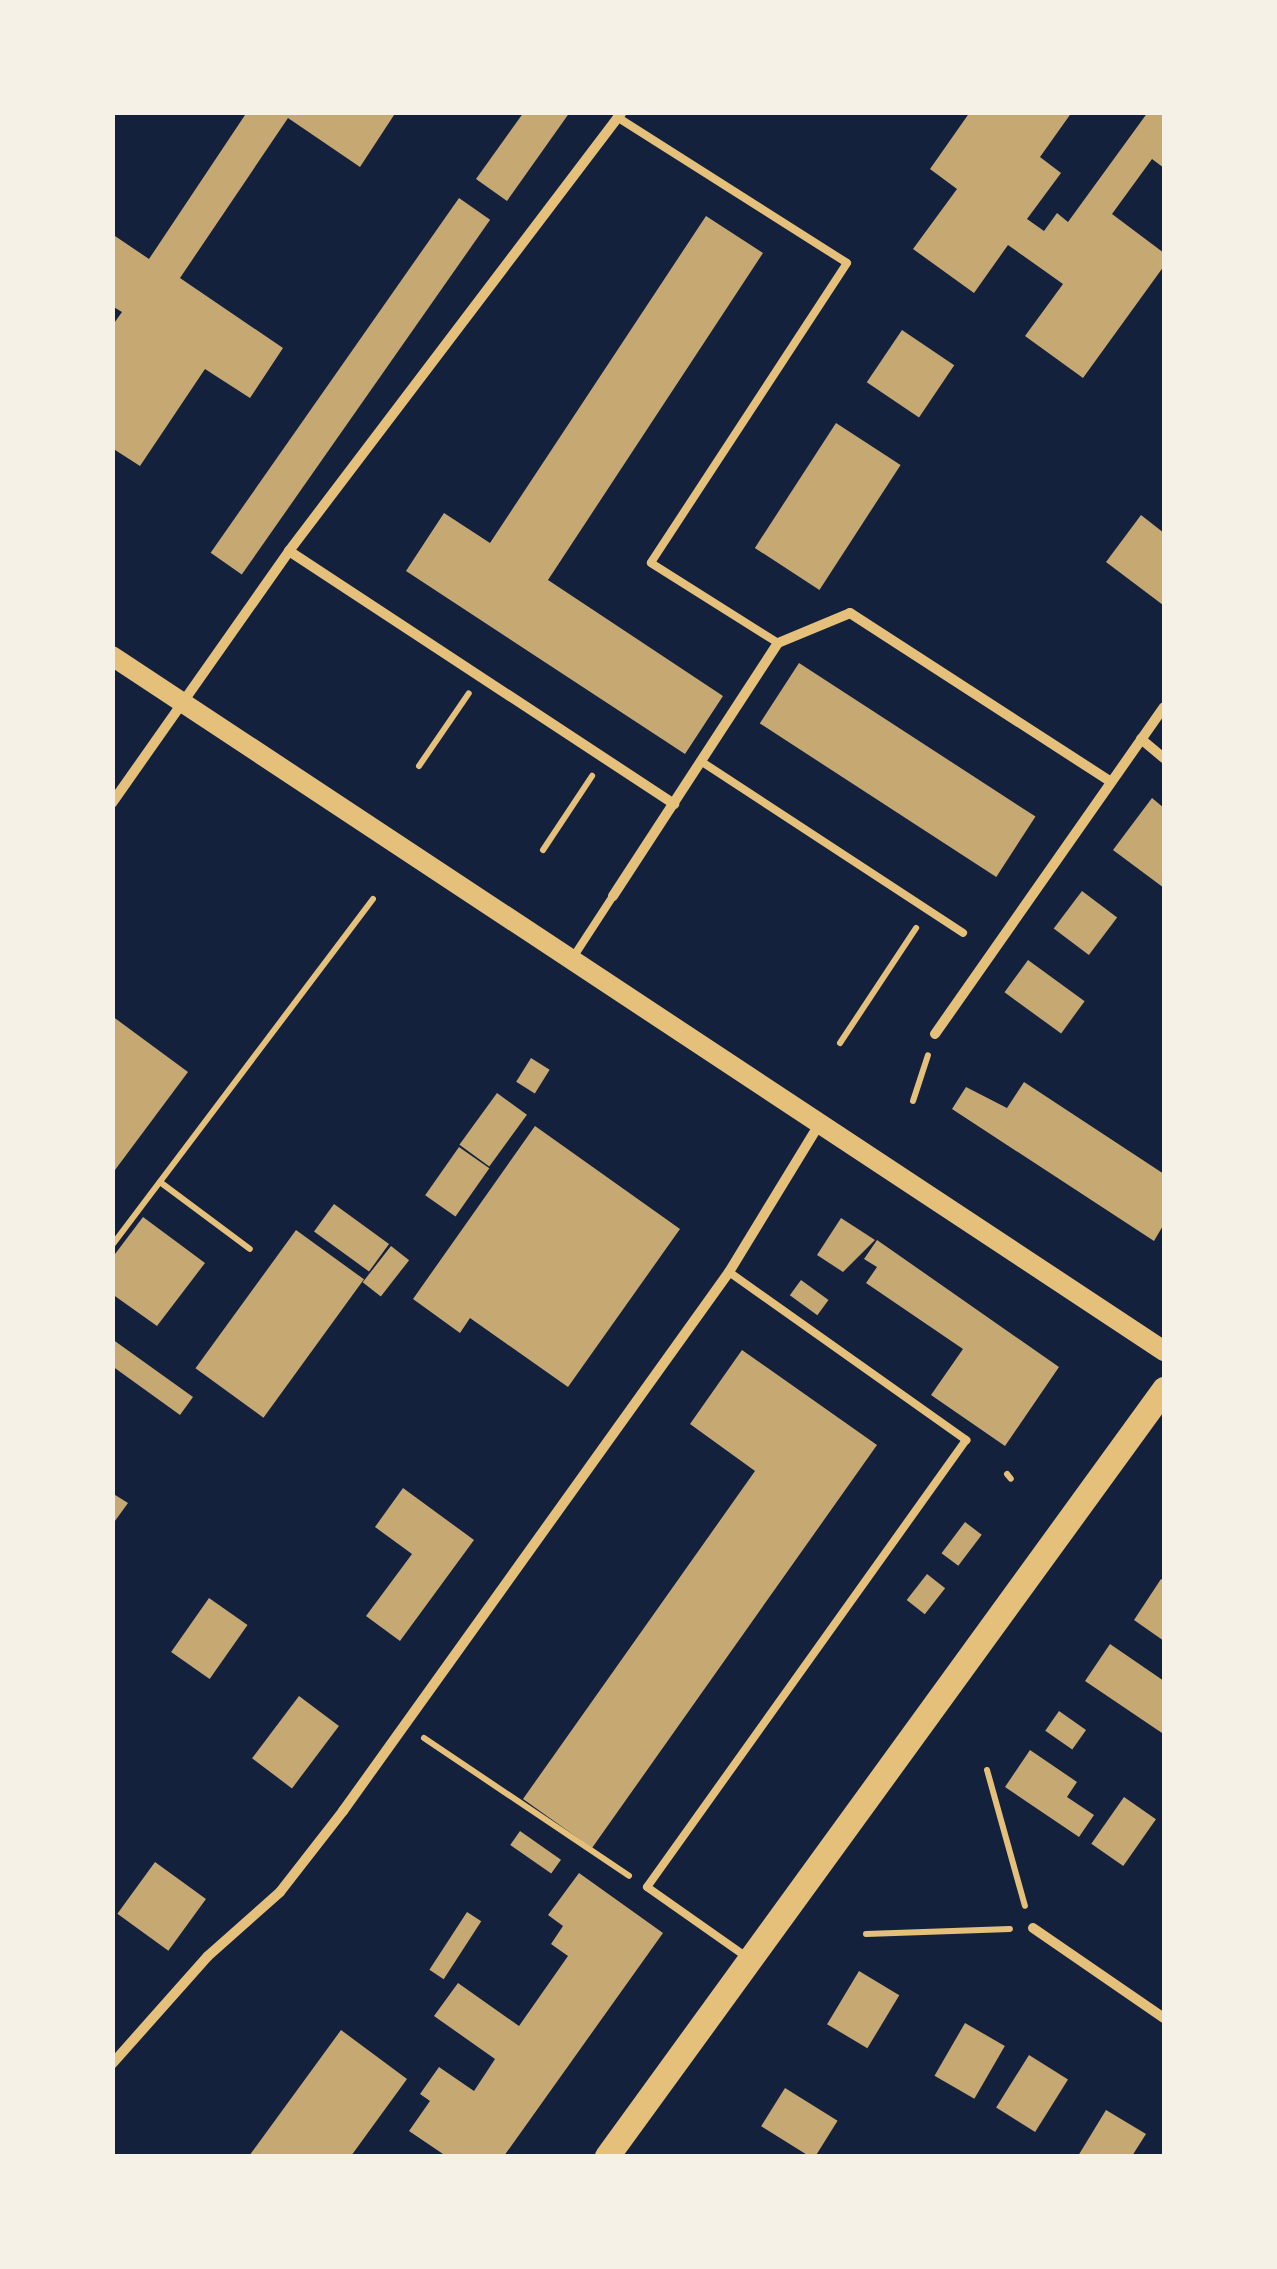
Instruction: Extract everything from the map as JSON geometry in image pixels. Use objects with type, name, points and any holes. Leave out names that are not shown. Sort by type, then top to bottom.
[{"type":"main road","points":[[112,656],[1164,1351]]},
{"type":"main road","points":[[608,2156],[753,1962],[1164,1389]]},
{"type":"street","points":[[112,804],[288,551],[619,115]]},
{"type":"street","points":[[288,551],[674,804]]},
{"type":"street","points":[[613,896],[778,643],[850,613],[1110,781]]},
{"type":"street","points":[[935,1034],[1164,708]]},
{"type":"street","points":[[1141,739],[1164,758]]},
{"type":"street","points":[[112,2064],[208,1956],[280,1892],[729,1272],[820,1123]]},
{"type":"street","points":[[1033,1928],[1164,2018]]},
{"type":"lane","points":[[619,115],[847,263],[651,563],[778,643]]},
{"type":"lane","points":[[702,762],[963,933]]},
{"type":"lane","points":[[572,960],[613,896]]},
{"type":"lane","points":[[729,1272],[966,1440],[648,1887],[753,1962]]},
{"type":"path","points":[[419,766],[480,677]]},
{"type":"path","points":[[543,850],[604,758]]},
{"type":"path","points":[[114,1244],[373,899]]},
{"type":"path","points":[[840,1043],[928,910]]},
{"type":"path","points":[[914,1100],[935,1034]]},
{"type":"path","points":[[160,1182],[250,1250]]},
{"type":"path","points":[[402,1722],[648,1887]]},
{"type":"path","points":[[866,1934],[1033,1928],[987,1770]]},
{"type":"building","points":[[247,112],[396,112],[360,167],[288,118],[180,278],[283,348],[250,398],[205,369],[140,466],[112,448],[112,326],[122,312],[112,306],[112,234],[149,259]]},
{"type":"building","points":[[524,112],[570,112],[507,201],[476,179]]},
{"type":"building","points":[[970,112],[1072,112],[1040,157],[1061,173],[1027,219],[1044,231],[1057,213],[1068,222],[1148,112],[1164,112],[1164,168],[1152,159],[1112,214],[1164,253],[1164,266],[1083,378],[1025,336],[1063,284],[1008,245],[974,293],[913,249],[957,189],[930,169]]},
{"type":"building","points":[[459,198],[490,220],[242,574],[211,553]]},
{"type":"building","points":[[706,216],[763,253],[548,580],[723,696],[685,754],[406,571],[444,513],[490,543]]},
{"type":"building","points":[[902,330],[954,365],[919,417],[867,382]]},
{"type":"building","points":[[836,423],[901,465],[819,590],[755,548]]},
{"type":"building","points":[[1141,515],[1164,533],[1163,605],[1106,562]]},
{"type":"building","points":[[799,663],[1036,817],[996,877],[760,723]]},
{"type":"building","points":[[1152,798],[1164,808],[1164,888],[1113,850]]},
{"type":"building","points":[[1082,891],[1117,917],[1089,955],[1054,929]]},
{"type":"building","points":[[1028,960],[1085,1001],[1061,1034],[1004,992]]},
{"type":"building","points":[[112,1016],[188,1072],[112,1174]]},
{"type":"building","points":[[531,1058],[550,1070],[535,1093],[516,1082]]},
{"type":"building","points":[[1024,1082],[1164,1174],[1164,1224],[1154,1241],[952,1109],[966,1087],[1007,1108]]},
{"type":"building","points":[[497,1093],[527,1115],[489,1167],[459,1145]]},
{"type":"building","points":[[535,1126],[680,1229],[568,1387],[470,1318],[460,1333],[413,1299]]},
{"type":"building","points":[[459,1147],[489,1168],[455,1217],[425,1195]]},
{"type":"building","points":[[334,1204],[389,1244],[369,1271],[314,1232]]},
{"type":"building","points":[[143,1217],[205,1263],[157,1326],[112,1294],[112,1258]]},
{"type":"building","points":[[841,1218],[875,1240],[843,1272],[817,1255]]},
{"type":"building","points":[[296,1230],[364,1279],[263,1418],[195,1368]]},
{"type":"building","points":[[877,1240],[1059,1367],[1005,1446],[931,1395],[963,1349],[866,1283],[877,1267],[864,1259]]},
{"type":"building","points":[[391,1246],[409,1260],[381,1296],[363,1282]]},
{"type":"building","points":[[801,1280],[829,1300],[817,1315],[790,1295]]},
{"type":"building","points":[[112,1339],[193,1397],[180,1415],[112,1366]]},
{"type":"building","points":[[742,1350],[877,1445],[592,1848],[523,1799],[755,1471],[690,1424]]},
{"type":"building","points":[[403,1488],[474,1540],[400,1641],[366,1616],[412,1554],[375,1527]]},
{"type":"building","points":[[112,1493],[128,1503],[112,1525]]},
{"type":"building","points":[[965,1522],[982,1535],[958,1566],[942,1553]]},
{"type":"building","points":[[927,1574],[945,1588],[925,1614],[907,1600]]},
{"type":"building","points":[[1161,1579],[1164,1581],[1164,1641],[1134,1620]]},
{"type":"building","points":[[209,1598],[248,1625],[210,1679],[171,1652]]},
{"type":"building","points":[[1110,1644],[1164,1681],[1162,1733],[1085,1681]]},
{"type":"building","points":[[299,1696],[339,1726],[292,1788],[252,1758]]},
{"type":"building","points":[[1059,1711],[1086,1730],[1072,1750],[1045,1731]]},
{"type":"building","points":[[1030,1750],[1077,1782],[1067,1797],[1094,1815],[1079,1837],[1005,1787]]},
{"type":"building","points":[[1124,1797],[1156,1819],[1123,1866],[1091,1844]]},
{"type":"building","points":[[520,1831],[561,1860],[551,1874],[510,1845]]},
{"type":"building","points":[[155,1862],[206,1899],[168,1951],[117,1914]]},
{"type":"building","points":[[579,1873],[663,1933],[504,2156],[446,2156],[409,2131],[430,2101],[420,2094],[439,2067],[474,2091],[495,2059],[434,2016],[458,1983],[519,2026],[568,1956],[551,1944],[563,1926],[548,1915]]},
{"type":"building","points":[[467,1912],[481,1921],[444,1979],[429,1970]]},
{"type":"building","points":[[859,1971],[899,1995],[867,2048],[827,2024]]},
{"type":"building","points":[[965,2023],[1005,2046],[974,2099],[935,2076]]},
{"type":"building","points":[[341,2030],[407,2079],[351,2156],[249,2156]]},
{"type":"building","points":[[1029,2055],[1068,2079],[1035,2132],[996,2108]]},
{"type":"building","points":[[785,2088],[838,2121],[816,2156],[809,2156],[761,2126]]},
{"type":"building","points":[[1106,2110],[1146,2134],[1132,2156],[1078,2156]]}]
